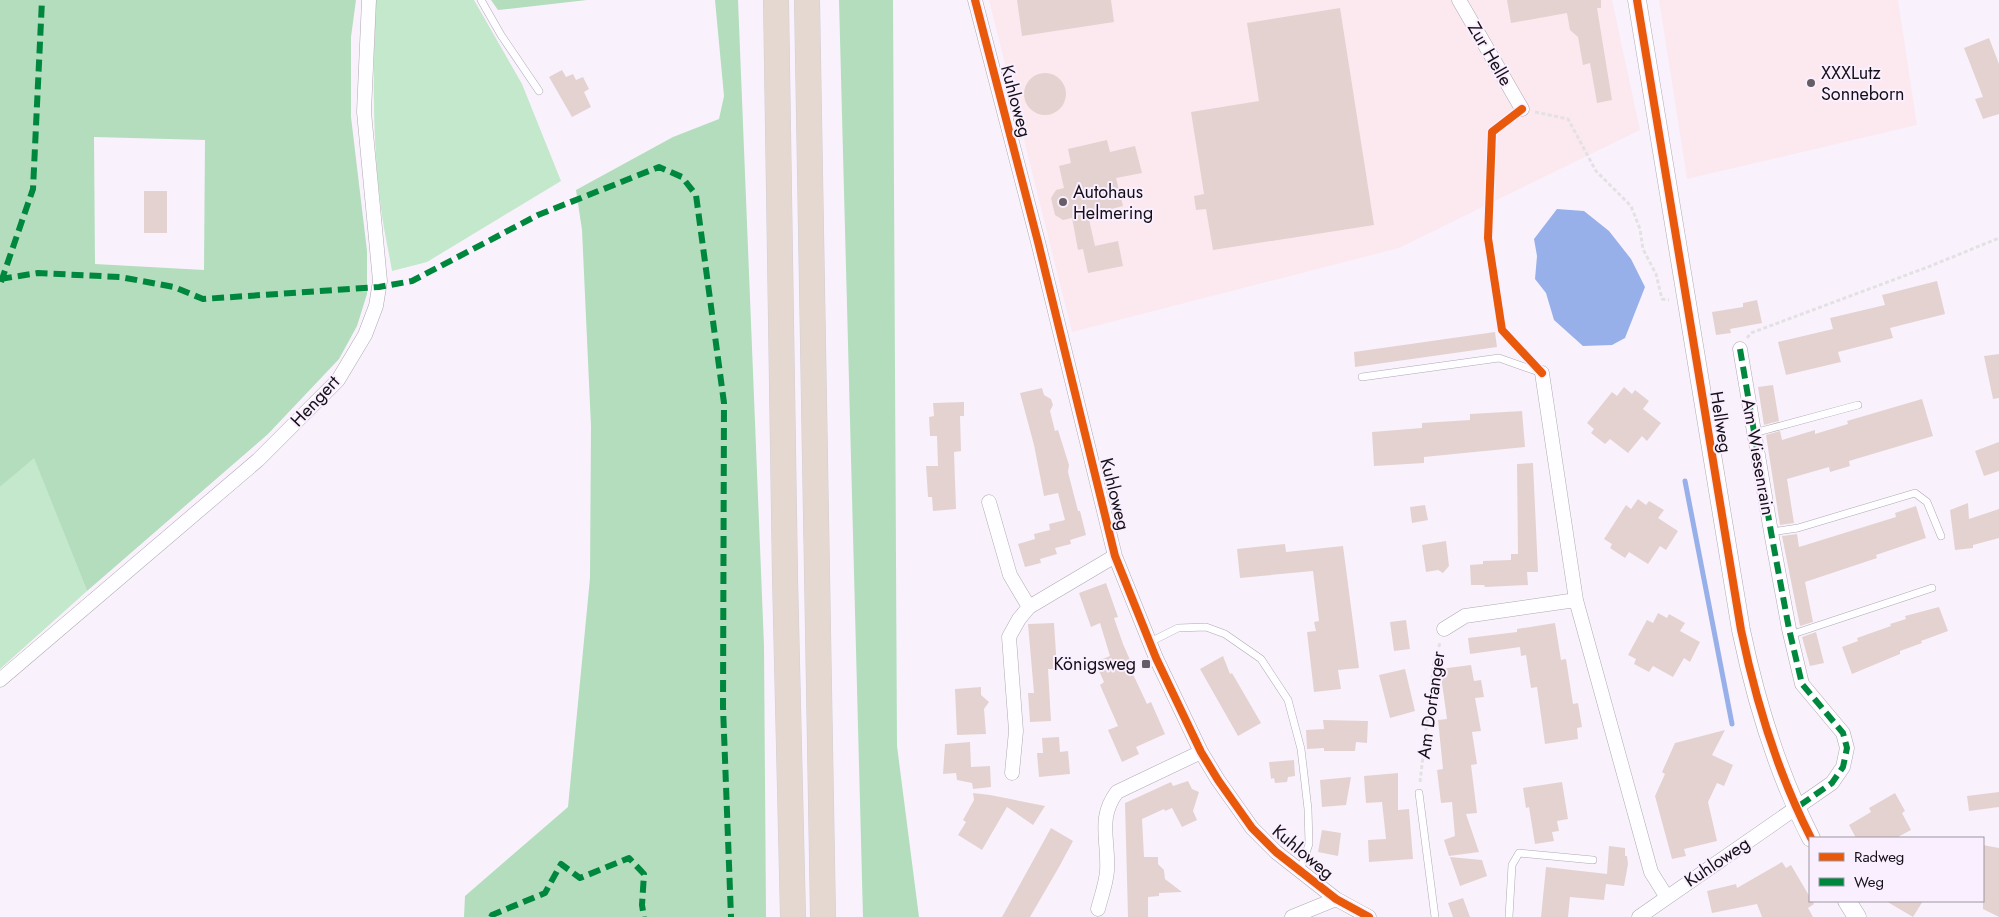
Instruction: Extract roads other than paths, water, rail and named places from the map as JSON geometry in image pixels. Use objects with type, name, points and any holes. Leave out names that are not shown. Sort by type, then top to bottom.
[{"type":"highway","points":[[776,0],[785,577],[793,917]]},
{"type":"highway","points":[[807,0],[823,917]]},
{"type":"street","name":"Hengert","points":[[0,680],[258,460],[338,380],[365,335],[376,306],[380,281],[364,112],[369,0]]},
{"type":"street","name":"Kuhloweg","points":[[975,0],[1038,242],[1115,556],[1177,705],[1218,780],[1252,828],[1276,852],[1336,899],[1369,917]]},
{"type":"street","name":"Zur Helle","points":[[1459,0],[1522,109]]},
{"type":"street","name":"Hellweg","points":[[1637,0],[1724,536],[1751,678],[1767,733],[1796,808],[1810,837]]},
{"type":"street","name":"Am Wiesenrain","points":[[1740,349],[1790,635],[1802,684],[1843,733],[1847,748],[1843,767],[1832,783],[1796,808]]},
{"type":"street","points":[[1542,373],[1576,600],[1651,872],[1666,896]]},
{"type":"street","points":[[989,502],[1010,575],[1029,607]]},
{"type":"street","points":[[1012,773],[1016,731],[1010,637],[1018,619],[1029,607],[1115,556]]},
{"type":"street","name":"Am Dorfanger","points":[[1444,629],[1465,616],[1576,600]]},
{"type":"street","points":[[1098,909],[1106,872],[1105,815],[1112,799],[1117,792],[1201,752]]},
{"type":"street","name":"Kuhloweg","points":[[1639,917],[1666,896],[1796,808]]},
{"type":"street","points":[[1292,917],[1336,899]]},
{"type":"street","points":[[1848,902],[1857,917]]},
{"type":"lane","points":[[481,0],[501,35],[539,91]]},
{"type":"lane","points":[[1362,377],[1499,358],[1542,373]]},
{"type":"lane","points":[[1754,433],[1858,405]]},
{"type":"lane","points":[[1771,532],[1798,528],[1915,493],[1927,502],[1941,536]]},
{"type":"lane","points":[[1790,635],[1932,588]]},
{"type":"lane","points":[[1150,642],[1178,628],[1206,627],[1225,634],[1261,658],[1288,700],[1301,749],[1308,809],[1308,844],[1300,871]]},
{"type":"lane","points":[[1419,793],[1434,917]]},
{"type":"lane","points":[[1509,917],[1512,865],[1519,853],[1593,860]]},
{"type":"water","points":[[1557,209],[1584,211],[1609,231],[1631,259],[1645,287],[1625,338],[1612,345],[1583,346],[1554,320],[1546,293],[1535,279],[1537,256],[1534,239]]},
{"type":"waterway","points":[[1685,481],[1732,724]]},
{"type":"place","name":"XXXLutz Sonneborn","points":[[1811,83]]},
{"type":"place","name":"Autohaus Helmering","points":[[1063,202]]},
{"type":"place","name":"Königsweg","points":[[1146,664]]}]
